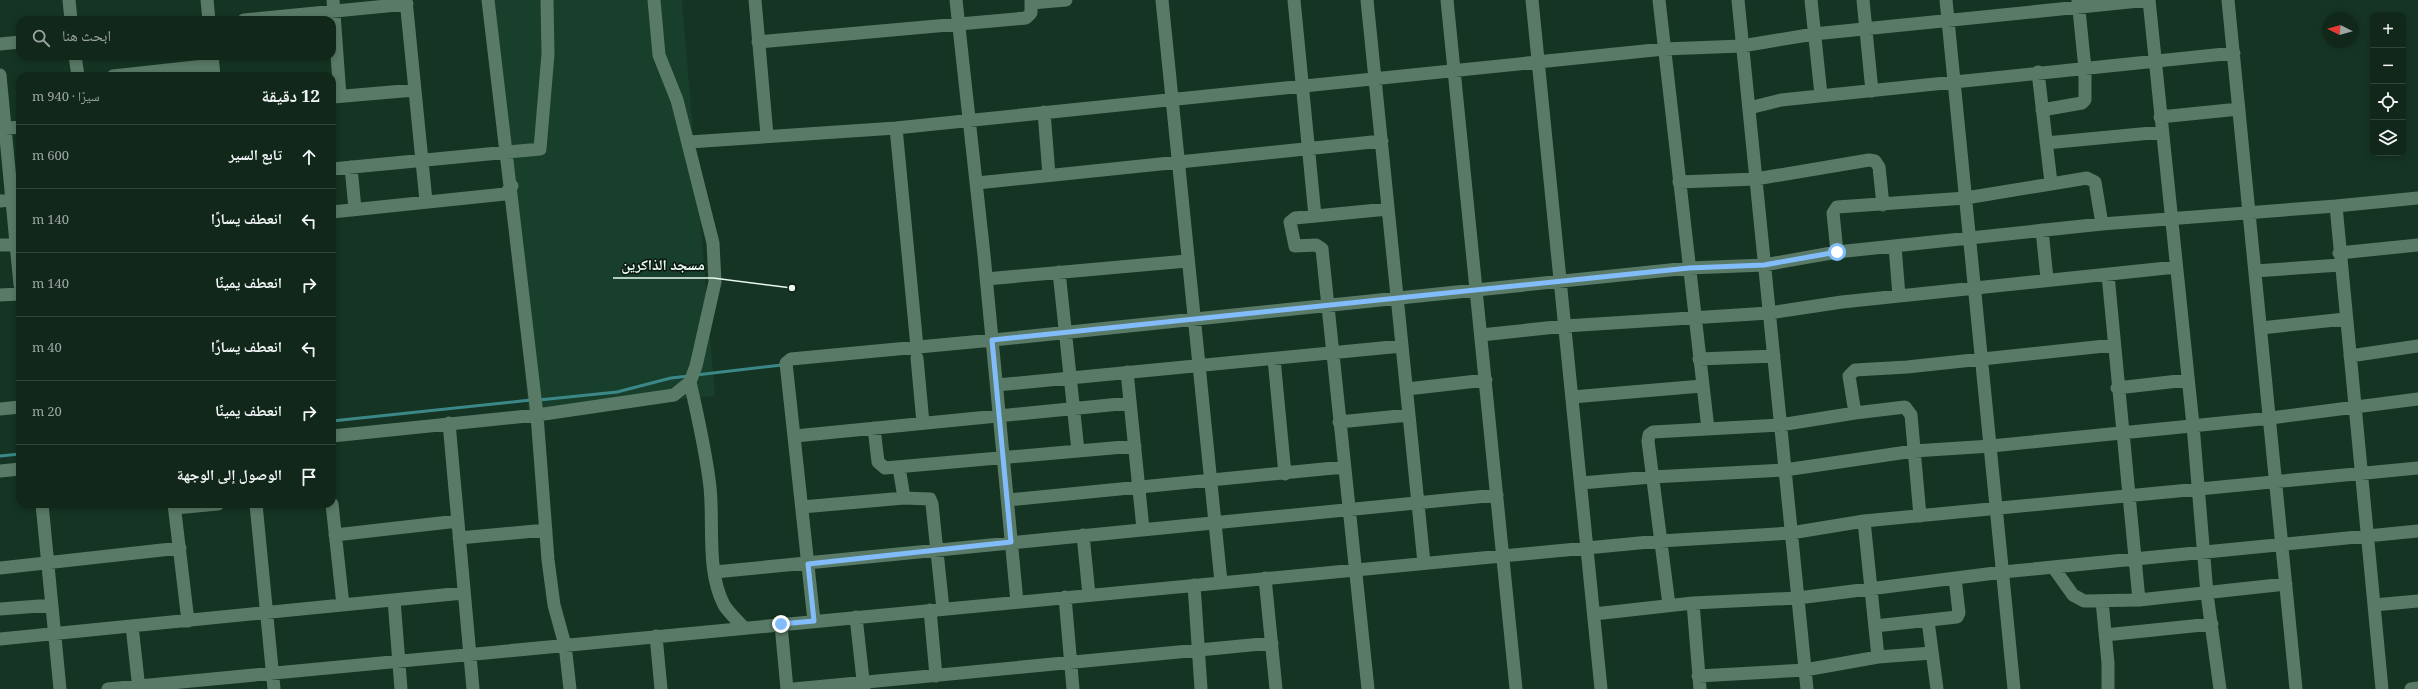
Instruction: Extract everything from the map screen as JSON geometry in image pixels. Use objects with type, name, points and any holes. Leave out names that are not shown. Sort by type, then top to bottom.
[{"type":"street","points":[[69,0],[71,16]]},
{"type":"street","points":[[207,0],[209,16]]},
{"type":"street","points":[[488,0],[512,186],[537,414],[546,530],[554,604],[565,645],[570,689]]},
{"type":"street","points":[[336,168],[536,151],[540,149],[542,144],[548,54],[547,0]]},
{"type":"street","points":[[336,436],[537,414],[674,395],[690,382],[696,366],[715,282],[713,243],[678,100],[659,55],[654,0]]},
{"type":"street","points":[[755,0],[767,136]]},
{"type":"street","points":[[956,0],[977,183],[1017,602]]},
{"type":"street","points":[[758,42],[959,26],[1026,18],[1031,13],[1031,2],[1066,0]]},
{"type":"street","points":[[1162,0],[1187,261],[1221,582]]},
{"type":"street","points":[[1294,0],[1315,216]]},
{"type":"street","points":[[1367,0],[1424,563]]},
{"type":"street","points":[[1447,0],[1516,689]]},
{"type":"street","points":[[1532,0],[1601,689]]},
{"type":"street","points":[[1659,0],[1708,430]]},
{"type":"street","points":[[1738,0],[1807,689]]},
{"type":"street","points":[[1811,0],[1821,96]]},
{"type":"street","points":[[1863,0],[1872,91]]},
{"type":"street","points":[[1946,0],[1975,288],[1976,317],[1991,446],[2014,689]]},
{"type":"street","points":[[689,142],[896,128],[1172,99],[1302,88],[1664,49],[1742,46],[1814,34],[2078,4],[2149,0],[2187,380],[2193,425],[2207,594],[2220,689]]},
{"type":"street","points":[[2228,0],[2271,418],[2296,689]]},
{"type":"street","points":[[270,16],[334,6],[406,2],[426,201]]},
{"type":"street","points":[[2042,110],[2082,103],[2085,100],[2085,68],[2078,4]]},
{"type":"street","points":[[334,6],[334,16]]},
{"type":"street","points":[[0,44],[16,42]]},
{"type":"street","points":[[1749,108],[1781,100],[2038,72],[2234,53]]},
{"type":"street","points":[[76,60],[77,72]]},
{"type":"street","points":[[335,60],[335,72]]},
{"type":"street","points":[[156,72],[213,66]]},
{"type":"street","points":[[2038,72],[2051,183]]},
{"type":"street","points":[[0,75],[2,129],[10,200],[16,233]]},
{"type":"street","points":[[336,97],[415,90]]},
{"type":"street","points":[[2160,117],[2239,109]]},
{"type":"street","points":[[1044,112],[1049,175]]},
{"type":"street","points":[[2,129],[16,127]]},
{"type":"street","points":[[896,128],[923,423]]},
{"type":"street","points":[[2046,143],[2162,132]]},
{"type":"street","points":[[977,183],[1382,141]]},
{"type":"street","points":[[1679,182],[1756,179],[1870,160],[1875,161],[1879,167],[1882,205]]},
{"type":"street","points":[[351,167],[355,209]]},
{"type":"street","points":[[1837,252],[1834,209],[1966,198],[2051,183],[2091,179],[2095,182],[2102,224]]},
{"type":"street","points":[[336,211],[505,194],[512,186]]},
{"type":"street","points":[[814,621],[786,363],[788,360],[917,352],[992,340],[1689,268],[1764,265],[1837,252],[2102,224],[2336,206],[2418,198]]},
{"type":"street","points":[[2336,206],[2345,319],[2350,356],[2366,536],[2382,689]]},
{"type":"street","points":[[1368,689],[1331,354],[1322,249],[1316,246],[1297,247],[1293,244],[1292,220],[1315,216],[1388,209]]},
{"type":"street","points":[[2042,230],[2047,279]]},
{"type":"street","points":[[0,245],[16,244]]},
{"type":"street","points":[[2255,271],[2340,259],[2418,244]]},
{"type":"street","points":[[1895,246],[1899,296]]},
{"type":"street","points":[[986,279],[1187,261]]},
{"type":"street","points":[[1481,335],[1565,326],[1769,313],[2047,279],[2108,275],[2176,267]]},
{"type":"street","points":[[1060,272],[1078,452]]},
{"type":"street","points":[[2108,275],[2121,432],[2139,600]]},
{"type":"street","points":[[0,295],[16,294]]},
{"type":"street","points":[[2261,328],[2345,319]]},
{"type":"street","points":[[996,385],[1402,346]]},
{"type":"street","points":[[1855,413],[1850,376],[1855,370],[1907,368],[2114,346]]},
{"type":"street","points":[[2350,356],[2418,346]]},
{"type":"street","points":[[1699,358],[1774,356]]},
{"type":"street","points":[[1274,359],[1285,474]]},
{"type":"street","points":[[1127,372],[1143,529]]},
{"type":"street","points":[[1406,389],[1486,380]]},
{"type":"street","points":[[2117,388],[2187,380]]},
{"type":"street","points":[[690,382],[700,425],[710,488],[717,587],[724,606],[744,628]]},
{"type":"street","points":[[1572,397],[1702,386]]},
{"type":"street","points":[[1581,483],[1652,477],[1785,470],[1914,451],[1991,446],[2271,418],[2418,399]]},
{"type":"street","points":[[795,436],[1130,403]]},
{"type":"street","points":[[0,409],[16,407]]},
{"type":"street","points":[[1669,605],[1648,441],[1649,435],[1653,432],[1780,425],[1855,413],[1905,408],[1908,410],[1914,451],[1920,516]]},
{"type":"street","points":[[1339,422],[1409,415]]},
{"type":"street","points":[[449,424],[463,593],[473,689]]},
{"type":"street","points":[[874,428],[878,462],[886,468],[1135,446]]},
{"type":"street","points":[[899,467],[904,498]]},
{"type":"street","points":[[1008,500],[1344,467]]},
{"type":"street","points":[[108,689],[138,688],[272,673],[1660,541],[1791,533],[1864,521],[2418,468]]},
{"type":"street","points":[[0,471],[16,469]]},
{"type":"street","points":[[715,572],[1497,495]]},
{"type":"street","points":[[802,507],[904,498],[930,499],[932,504],[936,551],[936,676]]},
{"type":"street","points":[[42,508],[60,689]]},
{"type":"street","points":[[175,508],[188,621]]},
{"type":"street","points":[[256,508],[265,613],[274,689]]},
{"type":"street","points":[[332,508],[343,605]]},
{"type":"street","points":[[335,535],[458,521]]},
{"type":"street","points":[[1864,521],[1878,657]]},
{"type":"street","points":[[459,538],[546,530]]},
{"type":"street","points":[[1594,614],[1693,603],[1798,598],[2002,572],[2418,531]]},
{"type":"street","points":[[1083,535],[1089,595]]},
{"type":"street","points":[[0,568],[180,548]]},
{"type":"street","points":[[2053,567],[2078,599],[2102,601],[2139,600],[2207,594],[2286,584]]},
{"type":"street","points":[[1265,578],[1276,689]]},
{"type":"street","points":[[1875,626],[1928,621],[1958,616],[1955,578]]},
{"type":"street","points":[[1194,585],[1202,689]]},
{"type":"street","points":[[0,639],[463,593]]},
{"type":"street","points":[[1065,597],[1073,689]]},
{"type":"street","points":[[394,600],[401,689]]},
{"type":"street","points":[[2374,605],[2418,600]]},
{"type":"street","points":[[2102,601],[2108,689]]},
{"type":"street","points":[[1693,603],[1699,683],[1805,670],[1878,657],[1932,653]]},
{"type":"street","points":[[0,609],[52,605]]},
{"type":"street","points":[[856,617],[864,686]]},
{"type":"street","points":[[1928,621],[1937,689]]},
{"type":"street","points":[[781,624],[787,689]]},
{"type":"street","points":[[2105,635],[2212,624]]},
{"type":"street","points":[[132,626],[138,688]]},
{"type":"street","points":[[656,636],[661,689]]},
{"type":"street","points":[[794,689],[864,686],[936,676],[1070,661],[1272,643]]},
{"type":"street","points":[[2411,689],[2418,688]]},
{"type":"shaded area","points":[[494,0],[682,0],[715,396],[528,412]]},
{"type":"waterway","points":[[696,375],[782,365]]},
{"type":"waterway","points":[[539,400],[617,392],[671,378],[689,376]]},
{"type":"waterway","points":[[336,421],[531,400]]},
{"type":"waterway","points":[[0,456],[16,454]]},
{"type":"place","name":"مسجد الذاكرين","points":[[792,288]]},
{"type":"route","points":[[781,624],[814,621],[808,564],[1011,542],[992,340],[1689,268],[1764,265],[1837,252]]}]
